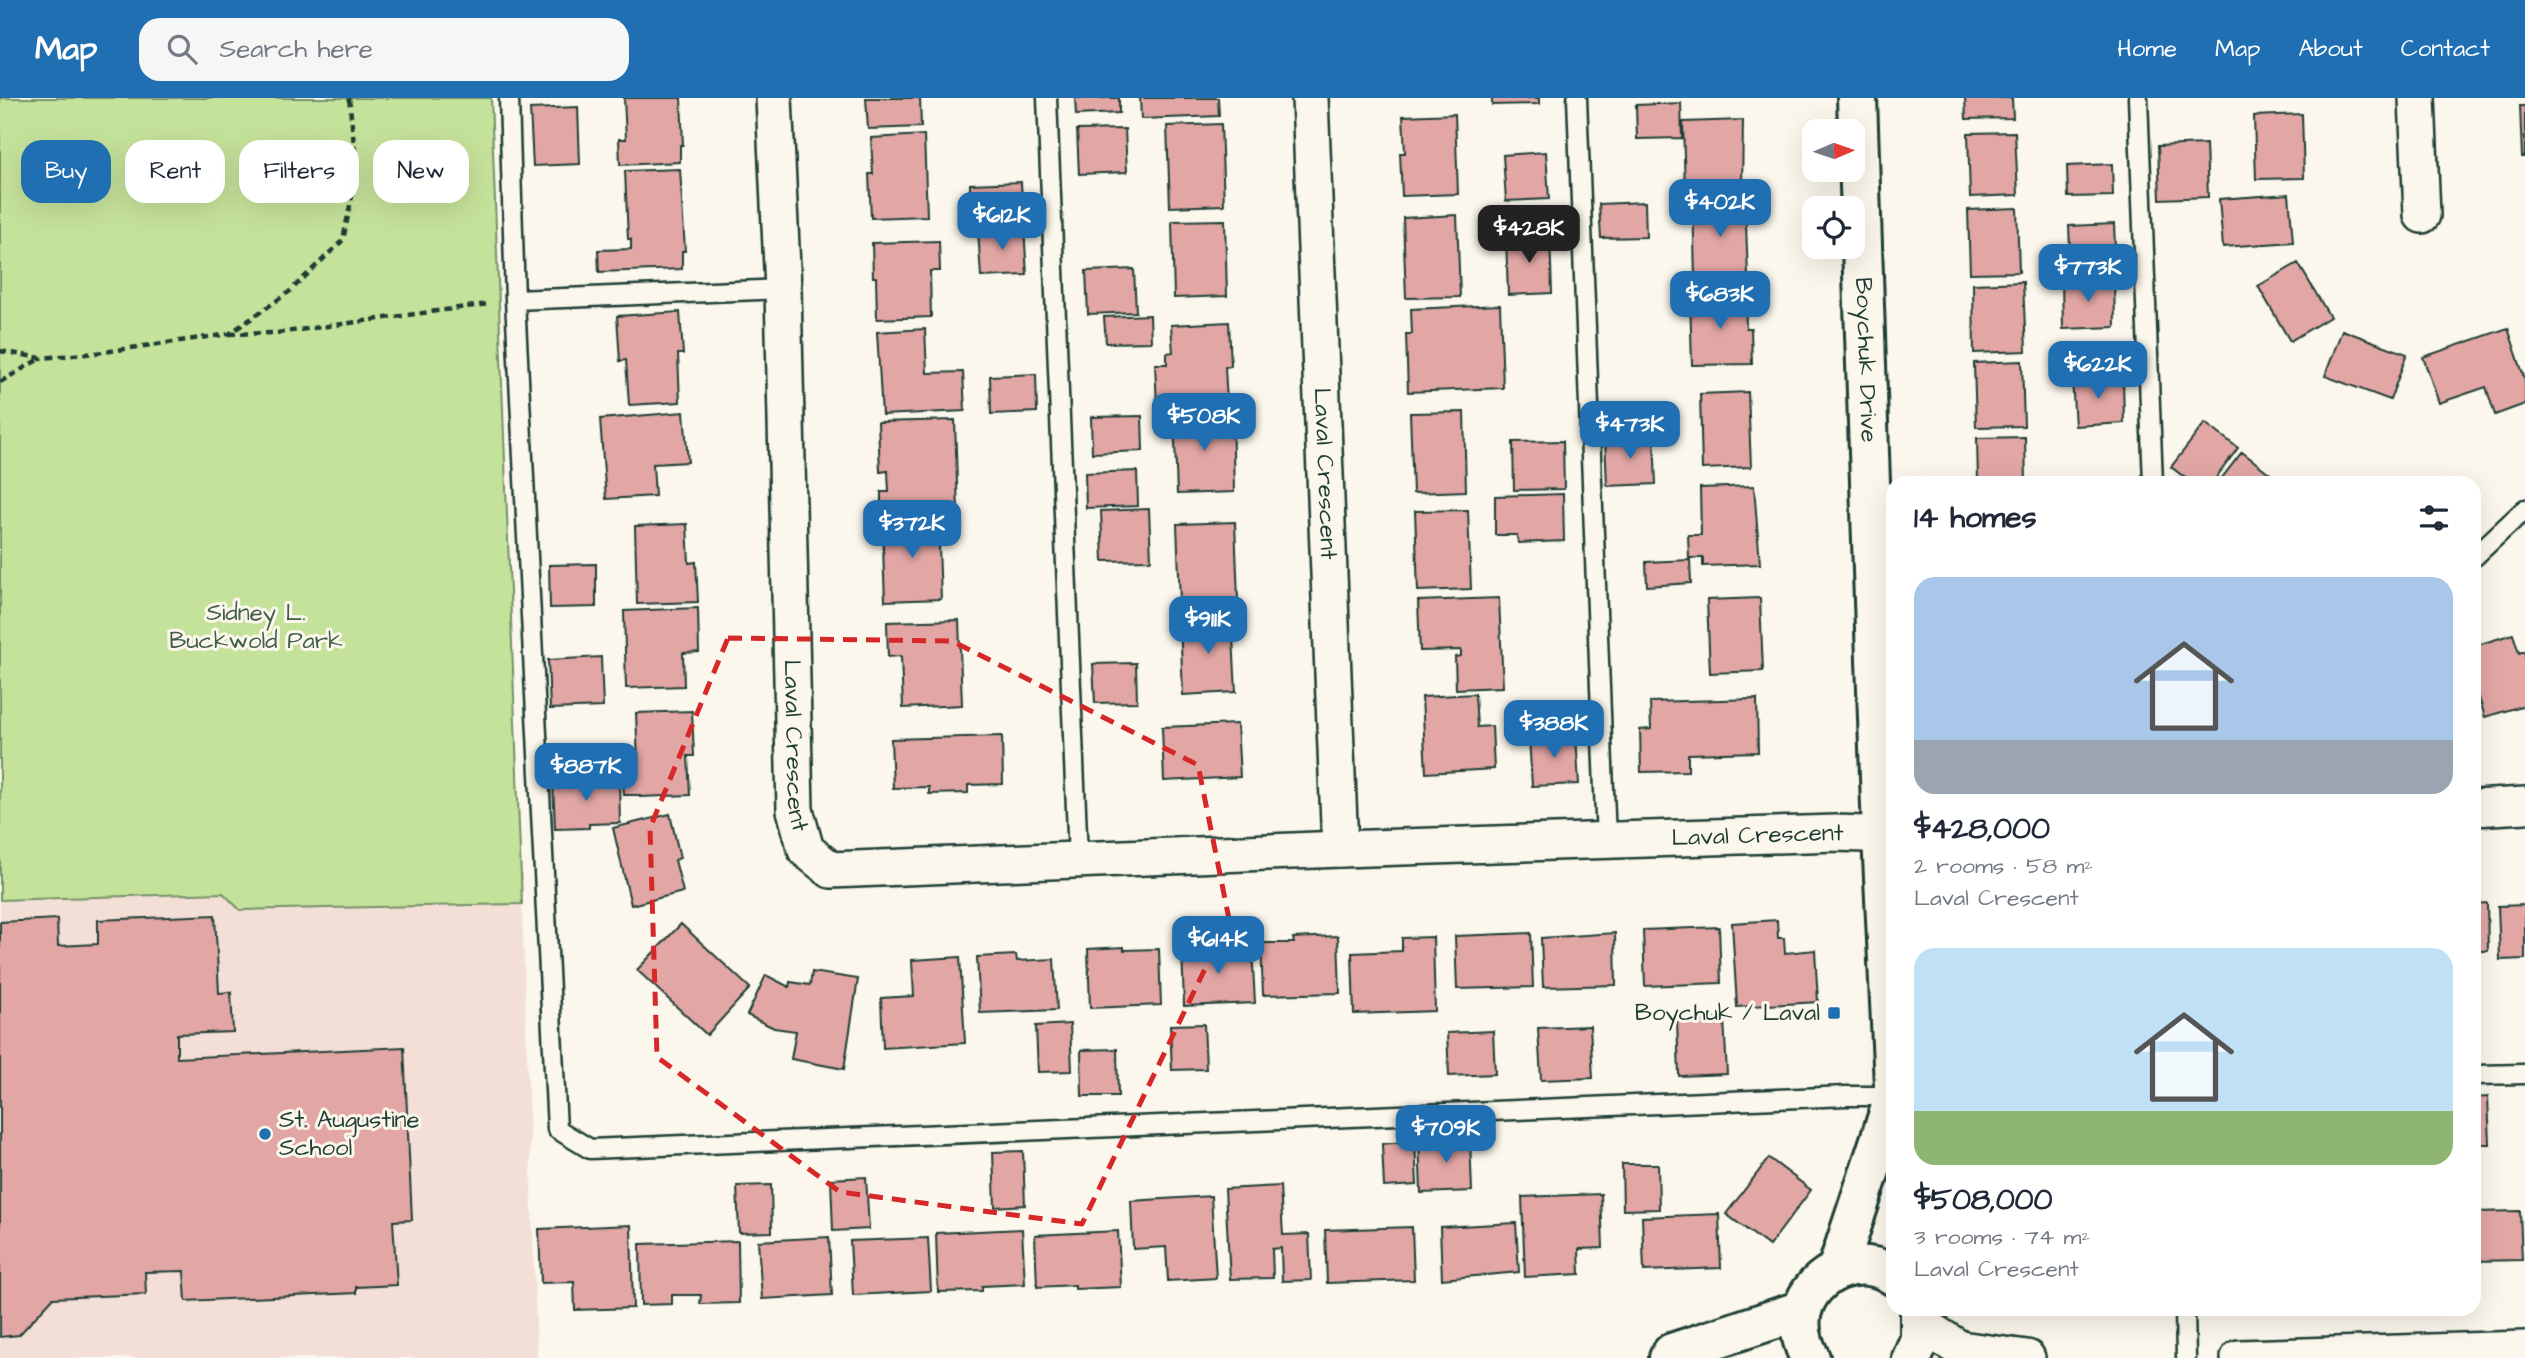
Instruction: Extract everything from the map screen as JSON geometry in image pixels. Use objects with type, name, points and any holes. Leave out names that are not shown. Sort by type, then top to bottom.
[{"type":"street","name":"Laval Crescent","points":[[774,98],[783,289],[795,810],[806,850],[831,870],[1340,849],[1836,833],[1886,835]]},
{"type":"street","name":"Laval Crescent","points":[[1310,98],[1340,849]]},
{"type":"street","name":"Boychuk Drive","points":[[1857,98],[1886,787]]},
{"type":"street","points":[[2417,98],[2422,215]]},
{"type":"street","points":[[2481,808],[2525,805]]},
{"type":"street","points":[[1837,1270],[1886,1121]]},
{"type":"street","points":[[1810,1358],[1803,1345],[1800,1328],[1802,1310],[1809,1294],[1822,1280],[1837,1270],[1872,1266],[1886,1272]]},
{"type":"street","points":[[1670,1358],[1672,1353],[1802,1310]]},
{"type":"street","points":[[1919,1322],[1960,1349],[2027,1358]]},
{"type":"street","points":[[2239,1358],[2525,1349]]},
{"type":"lane","points":[[509,98],[515,300],[557,1129],[590,1149],[1847,1096],[1886,1097]]},
{"type":"lane","points":[[1047,98],[1079,859]]},
{"type":"lane","points":[[1577,98],[1606,841]]},
{"type":"lane","points":[[2138,98],[2153,476]]},
{"type":"lane","points":[[515,300],[783,289]]},
{"type":"lane","points":[[2481,550],[2525,509]]},
{"type":"lane","points":[[2481,1075],[2525,1074]]},
{"type":"lane","points":[[2185,1316],[2186,1358]]},
{"type":"path","points":[[229,334],[289,292],[342,240],[358,170],[349,98]]},
{"type":"path","points":[[0,351],[41,358],[96,353],[229,334],[276,333],[515,300]]},
{"type":"path","points":[[0,383],[41,358]]},
{"type":"highlighted area","points":[[728,638],[952,641],[1198,765],[1229,919],[1082,1224],[840,1192],[657,1057],[650,828]]},
{"type":"shaded area","name":"St. Augustine School","points":[[223,893],[240,910],[522,904],[537,1358],[0,1358],[0,900]]},
{"type":"green space","name":"Sidney L. Buckwold Park","points":[[0,98],[491,98],[522,904],[240,910],[223,893],[0,900]]},
{"type":"building","points":[[624,98],[681,98],[683,145],[680,145],[680,162],[620,165],[619,139],[626,139]]},
{"type":"building","points":[[866,98],[920,98],[921,127],[868,129]]},
{"type":"building","points":[[1075,98],[1119,98],[1119,113],[1076,115]]},
{"type":"building","points":[[1140,98],[1218,98],[1219,116],[1141,119]]},
{"type":"building","points":[[1492,98],[1539,98],[1539,104],[1492,105]]},
{"type":"building","points":[[1965,98],[2012,98],[2013,118],[1966,119]]},
{"type":"building","points":[[1681,103],[1682,138],[1637,139],[1636,105]]},
{"type":"building","points":[[2520,106],[2525,106],[2525,157],[2522,157]]},
{"type":"building","points":[[578,107],[580,164],[533,166],[530,109]]},
{"type":"building","points":[[1455,114],[1458,194],[1402,196],[1400,153],[1405,153],[1403,116]]},
{"type":"building","points":[[2302,114],[2304,178],[2256,179],[2254,116]]},
{"type":"building","points":[[1743,120],[1742,191],[1685,193],[1683,122]]},
{"type":"building","points":[[1221,124],[1224,205],[1170,207],[1167,126]]},
{"type":"building","points":[[1125,129],[1127,172],[1079,174],[1077,130]]},
{"type":"building","points":[[2015,132],[2018,195],[1970,197],[1968,133]]},
{"type":"building","points":[[924,135],[927,216],[871,218],[871,138]]},
{"type":"building","points":[[2206,144],[2208,197],[2160,199],[2158,146]]},
{"type":"building","points":[[1546,152],[1549,199],[1506,201],[1503,155]]},
{"type":"building","points":[[2112,164],[2113,196],[2068,197],[2067,166]]},
{"type":"building","points":[[680,169],[685,251],[682,251],[682,269],[599,272],[598,250],[631,249],[631,239],[628,239],[625,171]]},
{"type":"building","points":[[1021,182],[1023,220],[971,223],[970,184]]},
{"type":"building","points":[[2289,194],[2293,242],[2223,247],[2219,199]]},
{"type":"building","points":[[1745,199],[1748,276],[1695,278],[1693,201]]},
{"type":"building","points":[[1645,202],[1646,237],[1601,238],[1599,204]]},
{"type":"building","points":[[2017,208],[2019,272],[1970,273],[1968,210]]},
{"type":"building","points":[[1457,215],[1460,297],[1406,298],[1403,218]]},
{"type":"building","points":[[1225,220],[1227,296],[1174,298],[1172,221]]},
{"type":"building","points":[[2114,224],[2116,269],[2071,270],[2069,226]]},
{"type":"building","points":[[1024,227],[1027,275],[981,277],[978,229]]},
{"type":"building","points":[[1550,235],[1552,293],[1508,295],[1506,237]]},
{"type":"building","points":[[939,241],[940,271],[930,271],[931,317],[877,319],[872,243]]},
{"type":"building","points":[[2298,263],[2330,317],[2290,341],[2258,286]]},
{"type":"building","points":[[1134,269],[1136,312],[1088,314],[1086,271]]},
{"type":"building","points":[[2114,278],[2115,327],[2063,329],[2062,280]]},
{"type":"building","points":[[2023,282],[2026,351],[1974,353],[1973,284]]},
{"type":"building","points":[[1745,295],[1746,328],[1751,328],[1752,364],[1692,365],[1690,297]]},
{"type":"building","points":[[1500,305],[1503,388],[1408,392],[1406,334],[1412,334],[1411,309]]},
{"type":"building","points":[[680,312],[683,354],[678,354],[680,402],[629,405],[626,360],[620,361],[617,316]]},
{"type":"building","points":[[1150,315],[1151,342],[1106,343],[1104,317]]},
{"type":"building","points":[[1229,322],[1231,366],[1225,367],[1227,403],[1157,406],[1155,364],[1167,364],[1167,353],[1173,352],[1171,325]]},
{"type":"building","points":[[2508,328],[2525,380],[2525,404],[2495,415],[2486,387],[2439,403],[2423,357]]},
{"type":"building","points":[[925,329],[927,373],[963,372],[965,411],[882,415],[877,332]]},
{"type":"building","points":[[2342,330],[2407,354],[2390,400],[2325,376]]},
{"type":"building","points":[[2022,361],[2024,426],[1976,427],[1974,363]]},
{"type":"building","points":[[1036,374],[1037,412],[991,414],[990,376]]},
{"type":"building","points":[[2123,377],[2124,423],[2075,426],[2072,379]]},
{"type":"building","points":[[1748,392],[1751,467],[1702,469],[1700,394]]},
{"type":"building","points":[[684,412],[688,462],[653,464],[655,496],[606,499],[600,419]]},
{"type":"building","points":[[1232,412],[1234,492],[1177,494],[1174,415]]},
{"type":"building","points":[[1464,412],[1466,491],[1413,493],[1410,413]]},
{"type":"building","points":[[1142,416],[1143,451],[1092,453],[1091,417]]},
{"type":"building","points":[[955,420],[958,514],[881,517],[881,492],[889,492],[888,471],[880,472],[878,422]]},
{"type":"building","points":[[2205,423],[2238,448],[2217,476],[2183,476],[2171,467]]},
{"type":"building","points":[[1654,436],[1656,484],[1607,486],[1605,438]]},
{"type":"building","points":[[2025,437],[2026,476],[1978,476],[1977,438]]},
{"type":"building","points":[[1563,441],[1564,489],[1514,490],[1513,442]]},
{"type":"building","points":[[2242,452],[2273,476],[2223,476]]},
{"type":"building","points":[[1137,471],[1138,506],[1086,508],[1085,473]]},
{"type":"building","points":[[1754,486],[1760,564],[1703,566],[1703,558],[1689,558],[1688,535],[1701,535],[1700,488]]},
{"type":"building","points":[[1563,494],[1564,541],[1518,543],[1517,535],[1495,535],[1495,496]]},
{"type":"building","points":[[1149,509],[1151,560],[1103,561],[1101,511]]},
{"type":"building","points":[[1468,510],[1471,589],[1418,591],[1415,511]]},
{"type":"building","points":[[938,520],[941,599],[885,601],[882,522]]},
{"type":"building","points":[[1235,522],[1238,600],[1180,602],[1177,524]]},
{"type":"building","points":[[687,524],[689,563],[696,562],[698,602],[637,604],[635,526]]},
{"type":"building","points":[[1690,560],[1691,583],[1647,586],[1646,562]]},
{"type":"building","points":[[596,564],[596,607],[550,608],[549,565]]},
{"type":"building","points":[[1499,598],[1503,687],[1456,689],[1455,657],[1461,656],[1461,650],[1420,651],[1418,601]]},
{"type":"building","points":[[1760,598],[1763,671],[1710,673],[1707,600]]},
{"type":"building","points":[[698,608],[699,652],[683,653],[684,686],[626,688],[624,611]]},
{"type":"building","points":[[1232,618],[1236,692],[1183,695],[1180,620]]},
{"type":"building","points":[[959,620],[962,705],[903,708],[901,656],[888,657],[887,622]]},
{"type":"building","points":[[2513,634],[2519,653],[2525,651],[2525,705],[2485,717],[2481,704],[2481,644]]},
{"type":"building","points":[[601,657],[603,707],[550,709],[548,660]]},
{"type":"building","points":[[1136,663],[1137,702],[1095,703],[1093,664]]},
{"type":"building","points":[[1475,694],[1477,727],[1492,726],[1494,769],[1426,773],[1422,697]]},
{"type":"building","points":[[1757,699],[1758,752],[1688,754],[1688,771],[1641,772],[1640,730],[1651,729],[1650,702]]},
{"type":"building","points":[[692,711],[694,756],[688,756],[690,795],[624,795],[622,764],[638,763],[636,713]]},
{"type":"building","points":[[1237,724],[1240,777],[1164,781],[1162,727]]},
{"type":"building","points":[[1576,735],[1579,784],[1532,786],[1529,737]]},
{"type":"building","points":[[1002,736],[1003,784],[968,785],[968,793],[929,794],[929,787],[893,788],[891,739]]},
{"type":"building","points":[[619,779],[620,823],[589,824],[589,828],[555,829],[553,782]]},
{"type":"building","points":[[670,814],[680,858],[675,860],[683,892],[631,905],[613,828]]},
{"type":"building","points":[[2481,903],[2487,903],[2488,951],[2481,951]]},
{"type":"building","points":[[2525,905],[2525,959],[2500,960],[2498,906]]},
{"type":"building","points":[[215,915],[219,993],[231,992],[233,1032],[177,1034],[177,1058],[404,1047],[412,1220],[393,1221],[397,1285],[356,1287],[356,1293],[186,1301],[184,1271],[145,1272],[146,1294],[53,1298],[19,1335],[0,1337],[0,922],[57,919],[58,946],[98,944],[98,920]]},
{"type":"building","points":[[1777,920],[1778,938],[1784,938],[1785,953],[1815,950],[1818,1002],[1737,1007],[1732,923]]},
{"type":"building","points":[[681,924],[750,988],[707,1035],[637,970]]},
{"type":"building","points":[[1719,927],[1721,983],[1645,986],[1643,930]]},
{"type":"building","points":[[1531,933],[1533,987],[1457,989],[1455,936]]},
{"type":"building","points":[[1615,933],[1616,985],[1543,987],[1541,938]]},
{"type":"building","points":[[1338,936],[1340,993],[1263,995],[1261,943],[1294,943],[1293,938]]},
{"type":"building","points":[[1433,937],[1435,1011],[1354,1014],[1352,953],[1402,951],[1402,938]]},
{"type":"building","points":[[1217,945],[1218,948],[1252,947],[1255,1003],[1184,1006],[1182,947]]},
{"type":"building","points":[[1124,947],[1124,950],[1159,949],[1161,1005],[1090,1008],[1088,949]]},
{"type":"building","points":[[1016,955],[1017,961],[1054,959],[1057,1010],[980,1013],[977,957]]},
{"type":"building","points":[[960,957],[965,1043],[883,1048],[881,998],[914,996],[912,960]]},
{"type":"building","points":[[812,972],[858,979],[844,1069],[791,1059],[796,1031],[774,1028],[747,1015],[766,975],[789,987],[790,982],[810,985]]},
{"type":"building","points":[[1724,1018],[1727,1074],[1679,1076],[1677,1020]]},
{"type":"building","points":[[1070,1024],[1072,1071],[1038,1072],[1036,1026]]},
{"type":"building","points":[[1204,1024],[1206,1069],[1172,1070],[1170,1025]]},
{"type":"building","points":[[1590,1026],[1593,1078],[1541,1080],[1538,1028]]},
{"type":"building","points":[[1493,1031],[1495,1074],[1449,1076],[1447,1033]]},
{"type":"building","points":[[1117,1049],[1118,1096],[1082,1096],[1081,1050]]},
{"type":"building","points":[[2488,1097],[2490,1144],[2481,1144],[2481,1098]]},
{"type":"building","points":[[1470,1138],[1472,1191],[1421,1193],[1419,1140]]},
{"type":"building","points":[[1415,1141],[1417,1185],[1384,1187],[1382,1144]]},
{"type":"building","points":[[1023,1151],[1025,1205],[995,1207],[993,1152]]},
{"type":"building","points":[[1769,1158],[1811,1190],[1769,1246],[1726,1214]]},
{"type":"building","points":[[1622,1164],[1658,1164],[1659,1209],[1623,1210]]},
{"type":"building","points":[[866,1177],[869,1229],[833,1231],[831,1179]]},
{"type":"building","points":[[771,1185],[772,1232],[739,1233],[737,1186]]},
{"type":"building","points":[[1280,1186],[1283,1235],[1309,1234],[1311,1280],[1282,1281],[1281,1248],[1272,1249],[1273,1278],[1230,1279],[1225,1189]]},
{"type":"building","points":[[1601,1194],[1603,1248],[1579,1249],[1580,1274],[1525,1277],[1522,1197]]},
{"type":"building","points":[[1211,1196],[1216,1278],[1168,1281],[1166,1247],[1133,1249],[1131,1201]]},
{"type":"building","points":[[2520,1211],[2522,1260],[2481,1261],[2481,1212]]},
{"type":"building","points":[[1719,1214],[1721,1268],[1644,1271],[1642,1217]]},
{"type":"building","points":[[1516,1223],[1519,1272],[1442,1279],[1440,1227]]},
{"type":"building","points":[[631,1225],[633,1308],[575,1310],[574,1282],[541,1283],[539,1229]]},
{"type":"building","points":[[1412,1227],[1414,1280],[1327,1283],[1325,1230]]},
{"type":"building","points":[[1022,1229],[1025,1284],[982,1286],[982,1291],[938,1292],[936,1233]]},
{"type":"building","points":[[1118,1231],[1121,1287],[1037,1287],[1035,1235]]},
{"type":"building","points":[[829,1237],[832,1295],[762,1299],[758,1241]]},
{"type":"building","points":[[928,1238],[931,1291],[853,1295],[850,1241]]},
{"type":"building","points":[[738,1241],[739,1303],[700,1304],[701,1295],[672,1295],[672,1304],[641,1305],[640,1244]]},
{"type":"place","name":"Boychuk / Laval","points":[[1834,1013]]},
{"type":"place","name":"St. Augustine School","points":[[265,1134]]}]
